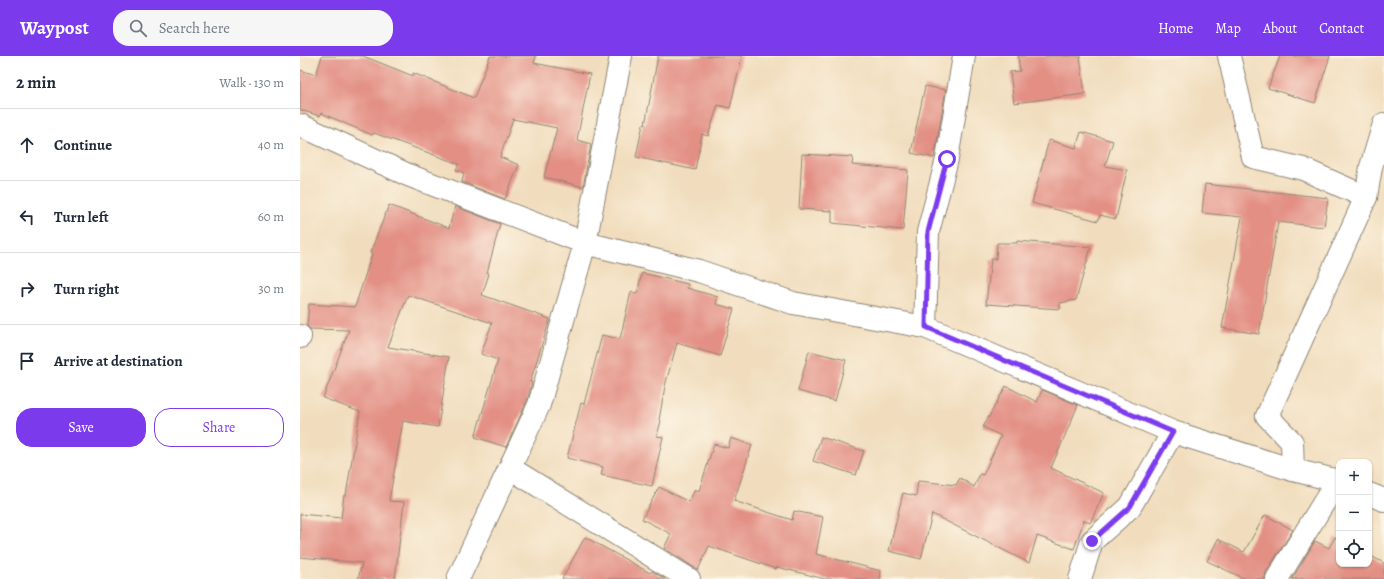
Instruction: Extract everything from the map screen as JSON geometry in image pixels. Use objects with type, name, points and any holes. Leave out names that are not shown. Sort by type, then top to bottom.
[{"type":"street","points":[[458,579],[539,405],[585,242],[621,56]]},
{"type":"street","points":[[926,327],[928,232],[947,159],[964,56]]},
{"type":"street","points":[[1229,56],[1253,158],[1303,169],[1366,197]]},
{"type":"street","points":[[1294,470],[1292,442],[1267,416],[1366,197],[1371,167],[1384,124]]},
{"type":"street","points":[[300,125],[408,175],[585,242],[699,271],[793,303],[926,327],[1173,432],[1294,470],[1336,480]]},
{"type":"street","points":[[1080,579],[1092,541],[1130,507],[1173,432]]},
{"type":"street","points":[[510,468],[689,579]]},
{"type":"street","points":[[1277,579],[1336,484]]},
{"type":"street","points":[[1372,495],[1384,500]]},
{"type":"building","points":[[322,56],[363,56],[413,76],[413,73],[474,98],[490,56],[536,56],[534,63],[590,74],[577,140],[591,144],[583,187],[544,177],[557,128],[513,119],[500,157],[519,165],[505,199],[462,182],[464,173],[456,170],[459,164],[374,133],[372,135],[321,113],[320,116],[300,110],[300,70],[316,75]]},
{"type":"building","points":[[658,56],[742,56],[730,108],[718,105],[708,136],[702,134],[695,170],[636,157],[643,124],[645,125]]},
{"type":"building","points":[[1018,56],[1080,56],[1085,94],[1014,103],[1010,72],[1020,71]]},
{"type":"building","points":[[1280,56],[1330,56],[1315,103],[1268,88]]},
{"type":"building","points":[[925,86],[946,90],[934,158],[911,153]]},
{"type":"building","points":[[1081,132],[1113,141],[1105,166],[1127,170],[1116,219],[1100,215],[1098,221],[1032,203],[1049,140],[1076,148]]},
{"type":"building","points":[[802,154],[853,157],[852,165],[908,170],[903,230],[832,223],[832,211],[799,209]]},
{"type":"building","points":[[1205,184],[1328,198],[1324,227],[1278,222],[1259,334],[1222,328],[1242,217],[1202,213]]},
{"type":"building","points":[[389,205],[449,228],[455,206],[500,224],[487,273],[489,274],[482,295],[550,319],[530,382],[532,382],[527,401],[506,447],[475,437],[498,360],[481,354],[492,323],[408,295],[388,347],[449,357],[438,427],[403,421],[389,501],[404,502],[395,579],[358,579],[362,563],[300,557],[300,514],[341,518],[360,412],[323,398],[349,330],[310,329],[307,326],[309,304],[355,307],[372,254],[370,253]]},
{"type":"building","points":[[1017,241],[1091,247],[1076,300],[1060,303],[1060,309],[986,304],[991,259],[996,259],[997,243],[1017,243]]},
{"type":"building","points":[[642,273],[688,284],[687,288],[718,297],[716,304],[734,309],[720,356],[677,343],[665,386],[659,420],[661,421],[657,436],[663,437],[652,486],[601,475],[603,467],[567,458],[581,403],[584,404],[602,335],[620,339],[631,292],[637,294]]},
{"type":"building","points":[[809,351],[846,360],[835,401],[798,391]]},
{"type":"building","points":[[1006,386],[1037,402],[1042,390],[1078,405],[1051,468],[1104,493],[1090,523],[1084,520],[1074,549],[1037,536],[1029,563],[932,514],[921,559],[889,551],[903,493],[916,496],[918,481],[956,485],[960,478],[974,487],[980,474],[983,475],[1001,436],[983,427]]},
{"type":"building","points":[[821,437],[864,451],[856,475],[813,461]]},
{"type":"building","points":[[731,438],[752,445],[734,501],[792,520],[794,511],[823,517],[816,554],[881,571],[880,579],[825,579],[777,567],[776,569],[709,546],[698,570],[664,548],[671,534],[642,519],[659,487],[689,502],[695,489],[699,491],[714,444],[728,448]]},
{"type":"building","points":[[1265,515],[1293,530],[1266,572],[1265,579],[1245,579],[1207,561],[1218,539],[1244,552]]},
{"type":"building","points":[[585,537],[650,573],[652,571],[665,579],[562,579]]},
{"type":"building","points":[[1336,538],[1336,567],[1372,567],[1372,557],[1384,563],[1384,579],[1292,579],[1315,541],[1329,548]]},
{"type":"route","points":[[947,159],[928,232],[926,327],[1173,432],[1130,507],[1092,541]]}]
